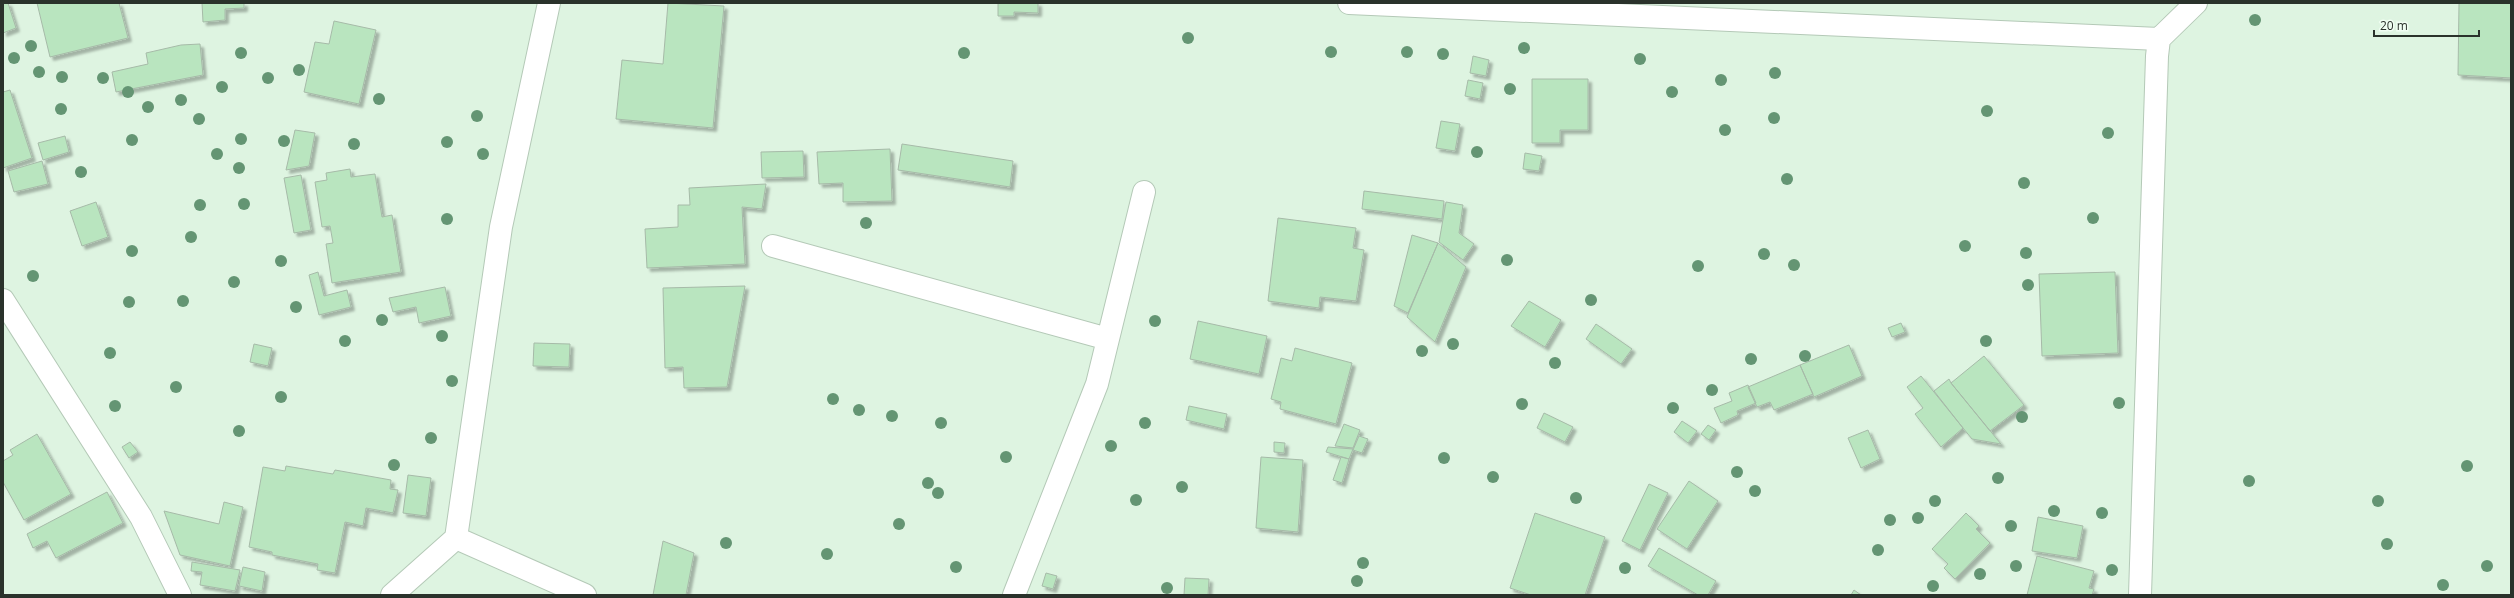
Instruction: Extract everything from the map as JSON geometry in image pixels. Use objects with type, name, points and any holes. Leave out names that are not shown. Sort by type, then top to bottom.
[{"type":"street","points":[[392,595],[456,538],[501,227],[549,3]]},
{"type":"street","points":[[1349,3],[2159,39]]},
{"type":"street","points":[[2140,595],[2159,39],[2196,3]]},
{"type":"street","points":[[1014,595],[1097,384],[1144,192]]},
{"type":"street","points":[[773,246],[1108,339]]},
{"type":"street","points":[[3,300],[141,517],[180,595]]},
{"type":"street","points":[[456,538],[585,595]]},
{"type":"building","points":[[3,3],[8,3],[16,28],[3,33]]},
{"type":"building","points":[[37,3],[119,3],[128,38],[50,57]]},
{"type":"building","points":[[202,3],[244,3],[244,8],[225,9],[225,20],[203,22]]},
{"type":"building","points":[[668,3],[724,6],[713,128],[616,119],[622,60],[663,64]]},
{"type":"building","points":[[998,3],[1038,3],[1038,13],[1014,12],[1014,16],[998,16]]},
{"type":"building","points":[[2459,3],[2511,3],[2511,78],[2458,75]]},
{"type":"building","points":[[334,21],[376,30],[359,104],[304,92],[315,42],[329,44]]},
{"type":"building","points":[[200,44],[203,75],[116,92],[112,72],[148,64],[146,53],[181,45]]},
{"type":"building","points":[[1473,56],[1489,60],[1486,76],[1470,73]]},
{"type":"building","points":[[1532,79],[1588,79],[1588,130],[1560,130],[1560,143],[1532,143]]},
{"type":"building","points":[[1468,80],[1483,83],[1480,99],[1465,96]]},
{"type":"building","points":[[10,90],[32,158],[3,168],[3,92]]},
{"type":"building","points":[[1441,121],[1460,124],[1455,151],[1436,148]]},
{"type":"building","points":[[295,130],[315,133],[309,166],[286,170]]},
{"type":"building","points":[[65,136],[69,152],[43,160],[38,143]]},
{"type":"building","points":[[902,144],[1013,161],[1010,187],[898,170]]},
{"type":"building","points":[[890,149],[892,201],[843,202],[843,183],[819,184],[817,152]]},
{"type":"building","points":[[803,151],[804,177],[762,178],[761,152]]},
{"type":"building","points":[[1525,153],[1542,156],[1539,171],[1523,169]]},
{"type":"building","points":[[42,161],[48,184],[14,192],[8,171]]},
{"type":"building","points":[[350,169],[351,177],[375,174],[382,217],[392,215],[401,272],[332,283],[326,244],[333,243],[330,226],[322,227],[315,182],[327,180],[326,173]]},
{"type":"building","points":[[301,175],[311,230],[294,233],[284,178]]},
{"type":"building","points":[[766,184],[762,209],[742,207],[745,264],[647,268],[645,229],[678,227],[678,205],[690,205],[689,188]]},
{"type":"building","points":[[1364,191],[1444,201],[1442,219],[1362,209]]},
{"type":"building","points":[[96,202],[108,237],[82,246],[70,211]]},
{"type":"building","points":[[1446,202],[1463,205],[1459,233],[1474,244],[1463,260],[1439,242]]},
{"type":"building","points":[[1278,218],[1356,228],[1353,248],[1364,250],[1356,301],[1320,297],[1319,308],[1268,301]]},
{"type":"building","points":[[1412,235],[1438,243],[1408,313],[1394,306]]},
{"type":"building","points":[[1438,243],[1466,267],[1435,342],[1407,317]]},
{"type":"building","points":[[318,272],[324,296],[347,290],[351,307],[319,315],[309,275]]},
{"type":"building","points":[[2115,272],[2118,353],[2042,356],[2039,274]]},
{"type":"building","points":[[745,286],[727,387],[684,388],[683,367],[665,368],[663,288]]},
{"type":"building","points":[[445,287],[451,316],[419,323],[416,307],[393,312],[389,298]]},
{"type":"building","points":[[1529,301],[1561,320],[1545,347],[1511,326]]},
{"type":"building","points":[[1198,321],[1267,336],[1259,374],[1190,359]]},
{"type":"building","points":[[1901,323],[1905,332],[1892,337],[1888,328]]},
{"type":"building","points":[[1596,324],[1632,349],[1621,364],[1586,339]]},
{"type":"building","points":[[534,343],[570,344],[569,367],[533,366]]},
{"type":"building","points":[[254,344],[272,348],[268,366],[250,362]]},
{"type":"building","points":[[1849,345],[1862,376],[1814,397],[1800,365]]},
{"type":"building","points":[[1295,348],[1352,363],[1336,424],[1280,409],[1281,402],[1271,399],[1281,358],[1292,361]]},
{"type":"building","points":[[1984,356],[2024,405],[1990,431],[1951,383]]},
{"type":"building","points":[[1800,365],[1813,394],[1774,410],[1770,402],[1757,407],[1748,387]]},
{"type":"building","points":[[1921,376],[1963,428],[1941,447],[1915,414],[1923,408],[1907,387]]},
{"type":"building","points":[[1949,379],[2001,444],[1972,439],[1963,428],[1934,391]]},
{"type":"building","points":[[1748,385],[1756,403],[1737,411],[1738,415],[1721,423],[1714,408],[1732,401],[1729,393]]},
{"type":"building","points":[[1189,406],[1227,414],[1224,429],[1186,420]]},
{"type":"building","points":[[1544,413],[1573,427],[1565,442],[1537,428]]},
{"type":"building","points":[[1682,421],[1697,431],[1688,443],[1674,432]]},
{"type":"building","points":[[1344,424],[1360,430],[1353,448],[1335,446]]},
{"type":"building","points":[[1708,425],[1716,430],[1709,440],[1701,434]]},
{"type":"building","points":[[1868,430],[1880,459],[1861,468],[1848,438]]},
{"type":"building","points":[[37,434],[71,494],[24,520],[3,482],[3,461],[13,455],[10,450]]},
{"type":"building","points":[[1359,436],[1368,439],[1362,453],[1353,450]]},
{"type":"building","points":[[130,442],[138,452],[129,458],[122,447]]},
{"type":"building","points":[[1274,442],[1285,443],[1284,453],[1274,452]]},
{"type":"building","points":[[1328,447],[1353,449],[1349,459],[1326,452]]},
{"type":"building","points":[[1261,457],[1303,460],[1298,532],[1256,528]]},
{"type":"building","points":[[1341,457],[1349,459],[1342,483],[1333,480]]},
{"type":"building","points":[[286,466],[333,474],[335,470],[391,480],[390,489],[398,490],[393,513],[366,508],[363,526],[345,522],[335,573],[317,570],[318,564],[272,555],[272,552],[249,547],[263,467],[285,471]]},
{"type":"building","points":[[408,475],[431,478],[426,516],[403,513]]},
{"type":"building","points":[[1689,481],[1718,501],[1687,549],[1657,529]]},
{"type":"building","points":[[1649,484],[1668,493],[1640,550],[1622,541]]},
{"type":"building","points":[[107,492],[123,523],[56,558],[47,541],[33,548],[27,534]]},
{"type":"building","points":[[224,502],[243,507],[230,566],[180,555],[164,511],[219,524]]},
{"type":"building","points":[[1535,513],[1605,537],[1585,595],[1531,595],[1510,588]]},
{"type":"building","points":[[1966,513],[1979,526],[1976,529],[1990,543],[1955,579],[1944,568],[1948,564],[1932,549]]},
{"type":"building","points":[[2038,517],[2083,526],[2077,558],[2032,551]]},
{"type":"building","points":[[663,541],[694,553],[686,595],[653,595]]},
{"type":"building","points":[[1659,548],[1716,581],[1708,595],[1698,595],[1648,566]]},
{"type":"building","points":[[2037,556],[2094,571],[2089,588],[2094,589],[2092,595],[2027,595]]},
{"type":"building","points":[[192,562],[240,570],[235,591],[200,585],[202,572],[191,571]]},
{"type":"building","points":[[243,567],[265,572],[262,591],[239,586]]},
{"type":"building","points":[[1046,573],[1057,576],[1053,589],[1042,586]]},
{"type":"building","points":[[1185,578],[1209,579],[1208,595],[1184,595]]},
{"type":"building","points":[[1854,590],[1861,595],[1851,595]]}]
